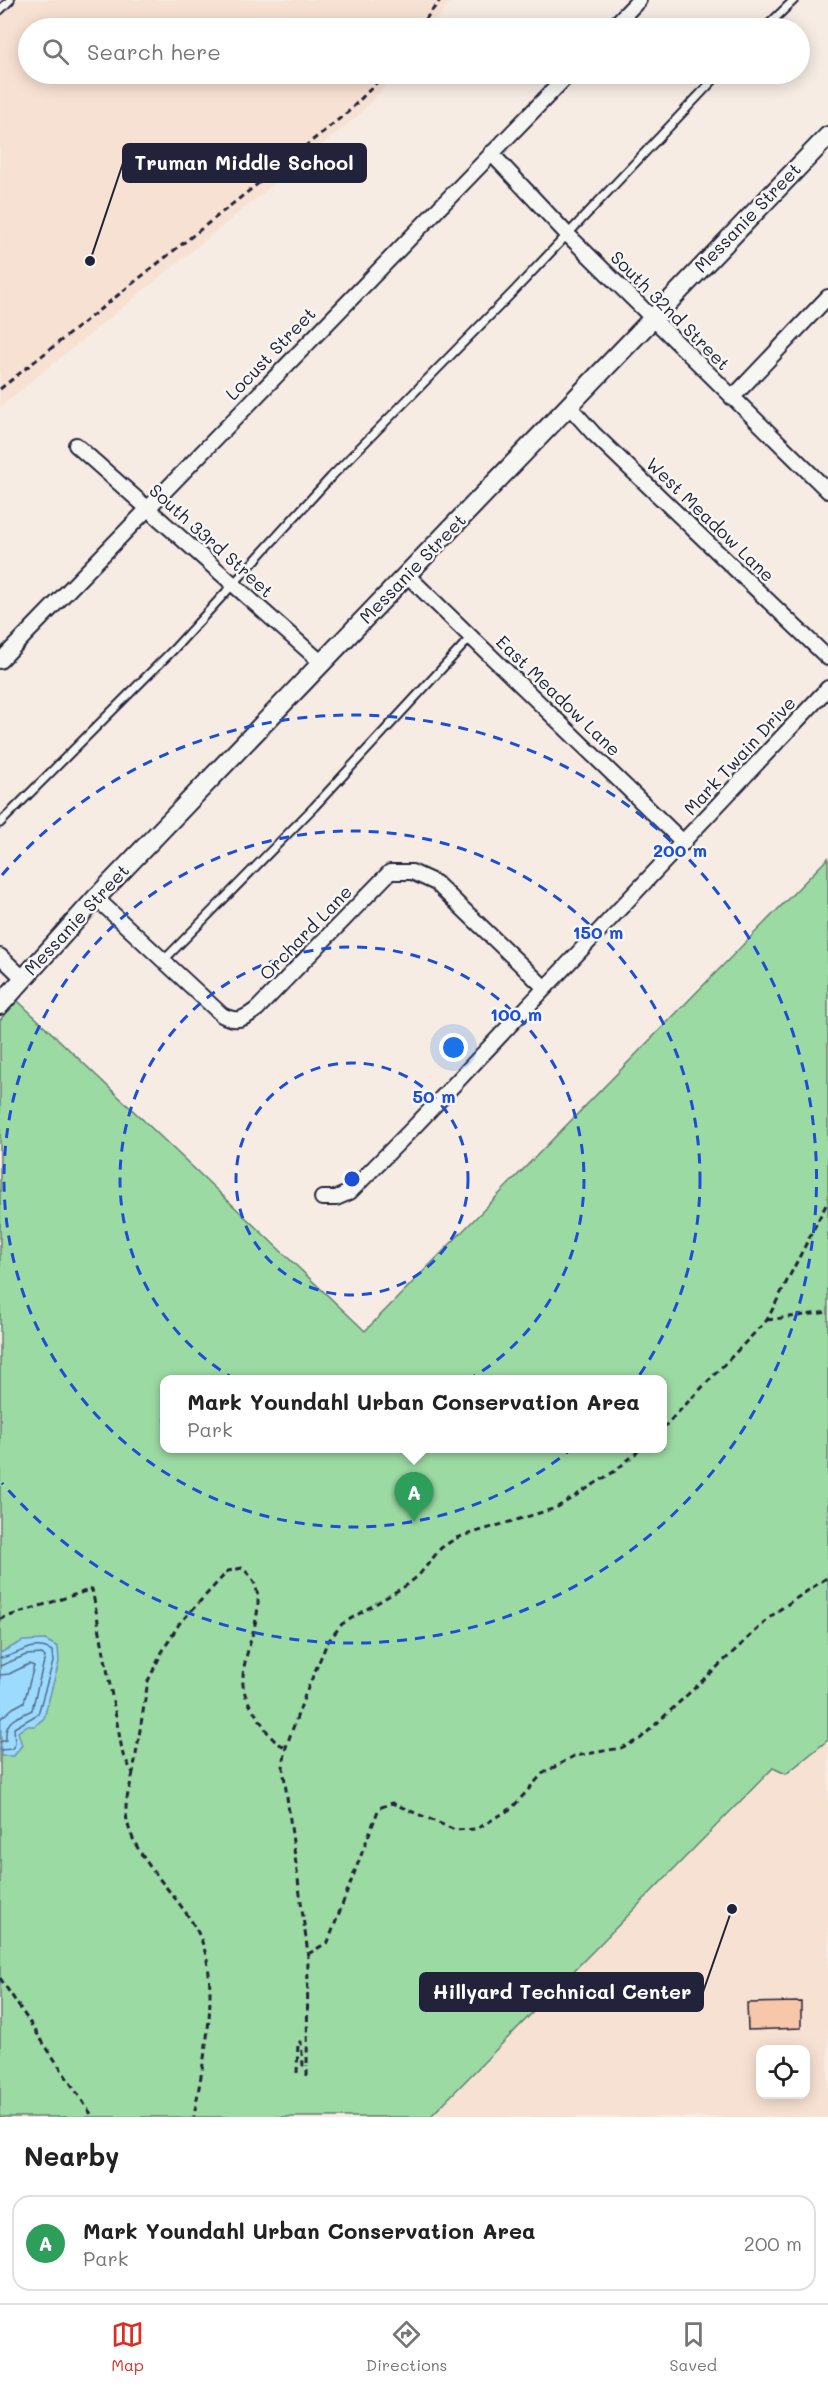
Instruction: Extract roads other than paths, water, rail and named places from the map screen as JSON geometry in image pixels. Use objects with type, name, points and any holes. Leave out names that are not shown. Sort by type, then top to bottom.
[{"type":"street","points":[[622,18],[639,0]]},
{"type":"street","name":"Locust Street","points":[[0,661],[559,84]]},
{"type":"street","name":"Messanie Street","points":[[0,1005],[96,898],[828,136]]},
{"type":"street","name":"South 32nd Street","points":[[491,153],[566,233],[828,491]]},
{"type":"street","points":[[732,398],[828,297]]},
{"type":"street","name":"West Meadow Lane","points":[[568,405],[593,433],[828,658]]},
{"type":"street","name":"South 33rd Street","points":[[76,445],[322,663]]},
{"type":"street","name":"East Meadow Lane","points":[[407,575],[684,843]]},
{"type":"street","name":"Mark Twain Drive","points":[[322,1198],[336,1198],[350,1192],[684,843],[828,688]]},
{"type":"street","name":"Orchard Lane","points":[[96,898],[222,1015],[234,1021],[244,1019],[257,1010],[390,873],[412,872],[436,884],[544,987]]},
{"type":"street","points":[[0,956],[23,978]]},
{"type":"lane","points":[[0,10],[10,0]]},
{"type":"lane","points":[[775,18],[794,0]]},
{"type":"lane","points":[[0,823],[174,649],[331,477],[507,298],[709,84]]},
{"type":"lane","points":[[164,960],[314,807],[471,637]]},
{"type":"water","points":[[45,1640],[58,1647],[59,1662],[44,1718],[35,1726],[26,1726],[18,1732],[22,1745],[14,1756],[1,1756],[0,1653],[23,1641]]},
{"type":"place","name":"Truman Middle School","points":[[90,261]]},
{"type":"place","name":"Mark Youndahl Urban Conservation Area","points":[[414,1522]]},
{"type":"place","name":"Hillyard Technical Center","points":[[732,1909]]}]
